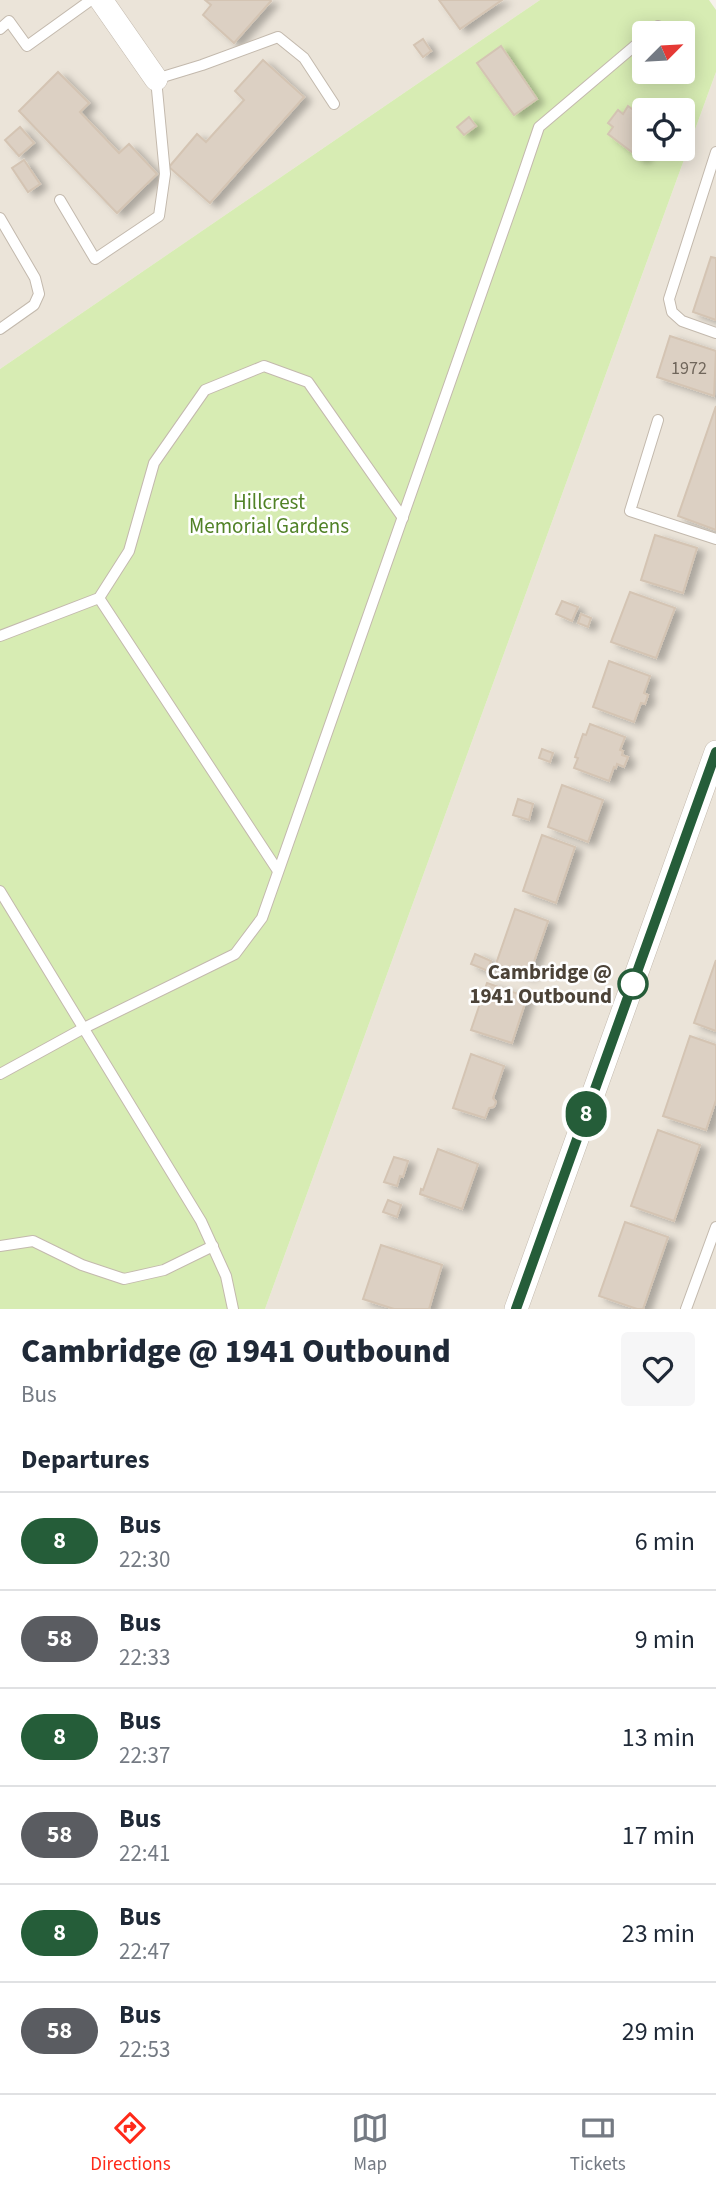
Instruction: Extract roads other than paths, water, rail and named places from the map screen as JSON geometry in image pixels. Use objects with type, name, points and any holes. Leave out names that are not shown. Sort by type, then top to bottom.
[{"type":"street","points":[[101,0],[156,79]]},
{"type":"street","points":[[516,1309],[716,752]]},
{"type":"lane","points":[[0,29],[9,21],[27,46],[91,0]]},
{"type":"lane","points":[[60,200],[95,259],[159,216],[165,174],[156,79],[278,37],[304,58],[334,104]]},
{"type":"lane","points":[[0,1074],[84,1028],[235,954],[262,918],[539,127],[632,48]]},
{"type":"lane","points":[[716,152],[669,299],[672,312],[682,321],[716,333]]},
{"type":"lane","points":[[0,218],[35,278],[39,294],[34,305],[0,328]]},
{"type":"lane","points":[[0,636],[99,598],[129,551],[154,463],[205,390],[264,366],[308,383],[403,518]]},
{"type":"lane","points":[[658,420],[630,511],[716,539]]},
{"type":"lane","points":[[99,598],[278,871]]},
{"type":"lane","points":[[0,891],[201,1221],[226,1276],[233,1309]]},
{"type":"lane","points":[[687,1309],[716,1227]]},
{"type":"lane","points":[[0,1247],[33,1241],[82,1265],[124,1279],[164,1270],[213,1246]]},
{"type":"place","name":"Cambridge @ 1941 Outbound","points":[[633,984]]},
{"type":"park label","name":"Hillcrest Memorial Gardens","points":[[269,514]]}]
